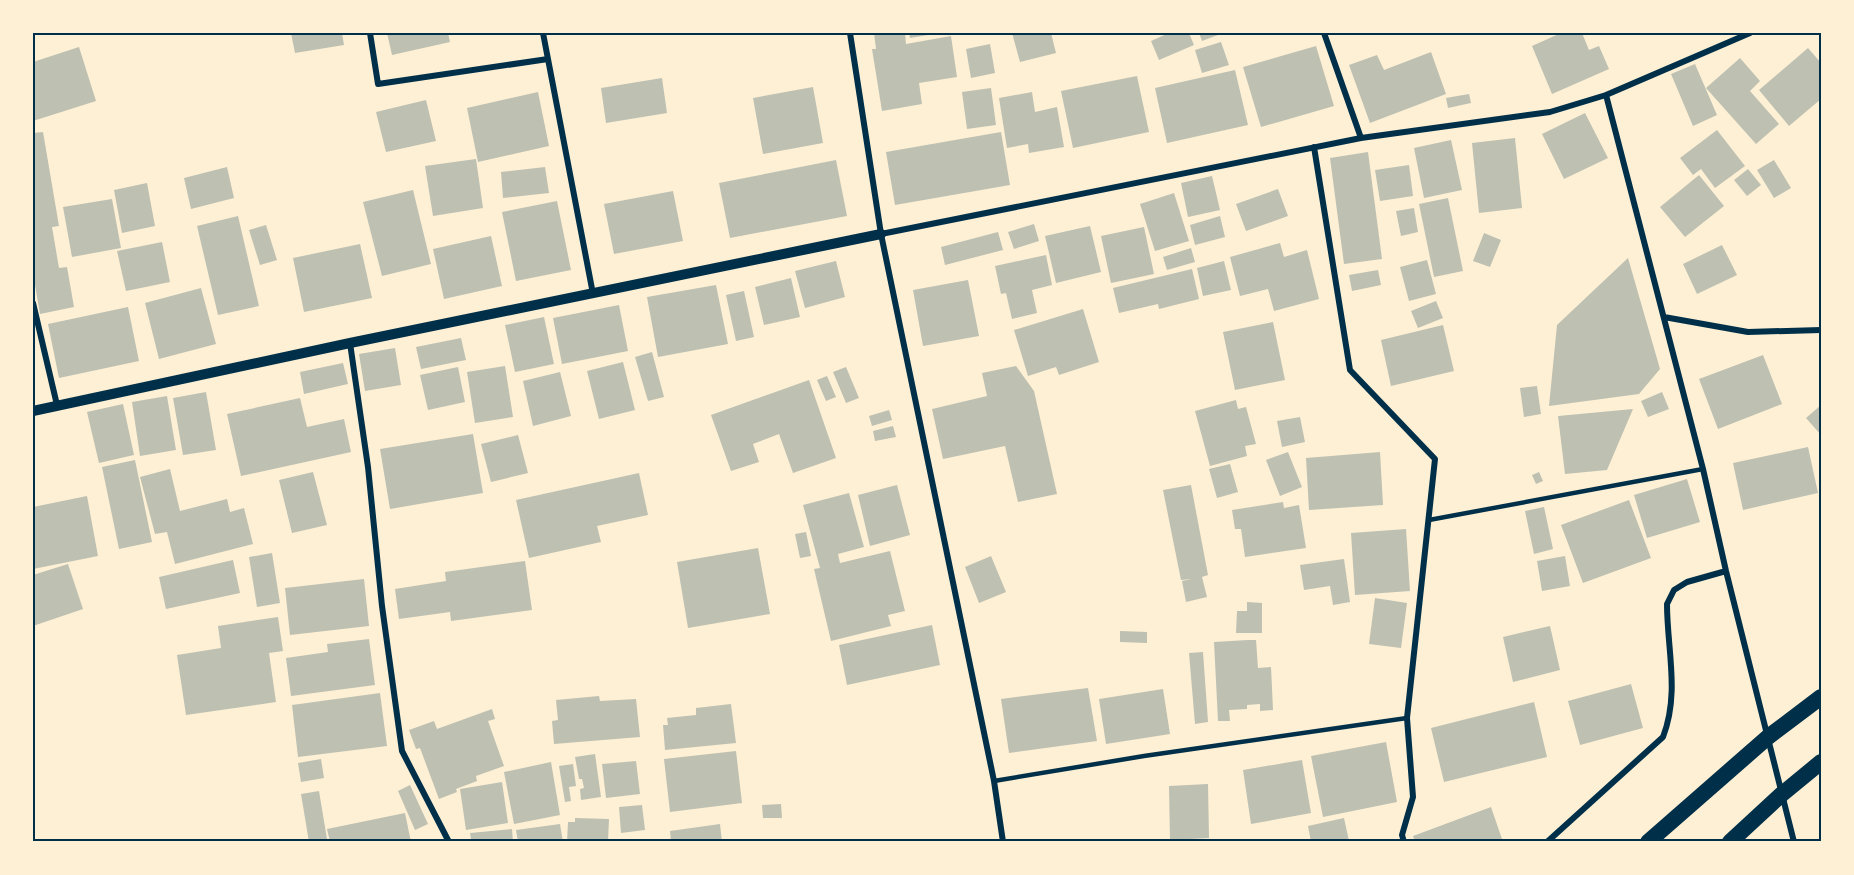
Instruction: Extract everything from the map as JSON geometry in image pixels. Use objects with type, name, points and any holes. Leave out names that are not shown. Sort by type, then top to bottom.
[{"type":"highway","points":[[1648,842],[1768,737],[1821,696]]},
{"type":"highway","points":[[1730,842],[1821,762]]},
{"type":"street","points":[[370,33],[378,84],[548,59]]},
{"type":"street","points":[[543,33],[593,294]]},
{"type":"street","points":[[850,33],[881,234],[994,781],[1003,842]]},
{"type":"street","points":[[1324,33],[1361,138]]},
{"type":"street","points":[[33,411],[350,343],[1314,147],[1361,138],[1550,112],[1606,95],[1750,33]]},
{"type":"street","points":[[1606,95],[1703,469],[1726,571],[1794,842]]},
{"type":"street","points":[[1314,147],[1350,370],[1435,459],[1407,718],[1413,797],[1402,835],[1404,842]]},
{"type":"street","points":[[33,303],[57,405]]},
{"type":"street","points":[[1664,317],[1748,332],[1821,330]]},
{"type":"street","points":[[350,343],[368,467],[382,606],[402,751],[449,842]]},
{"type":"street","points":[[1547,842],[1663,737],[1673,698],[1667,604],[1674,590],[1687,582],[1726,571]]},
{"type":"lane","points":[[1429,520],[1703,469]]},
{"type":"lane","points":[[994,781],[1144,756],[1407,718]]},
{"type":"building","points":[[291,33],[342,33],[344,45],[295,53]]},
{"type":"building","points":[[387,33],[448,33],[450,42],[392,55]]},
{"type":"building","points":[[874,33],[905,33],[906,44],[951,36],[957,77],[919,83],[922,104],[882,111],[872,49],[876,49]]},
{"type":"building","points":[[909,33],[934,33],[934,34],[910,38]]},
{"type":"building","points":[[1012,33],[1051,33],[1056,53],[1020,62]]},
{"type":"building","points":[[1169,33],[1189,33],[1194,45],[1159,60],[1151,41]]},
{"type":"building","points":[[1199,33],[1223,33],[1202,41]]},
{"type":"building","points":[[1561,33],[1582,33],[1589,50],[1599,46],[1609,69],[1552,94],[1532,46]]},
{"type":"building","points":[[1221,42],[1229,65],[1202,73],[1195,50]]},
{"type":"building","points":[[990,44],[995,73],[971,78],[966,49]]},
{"type":"building","points":[[1316,46],[1334,106],[1261,127],[1243,67]]},
{"type":"building","points":[[79,47],[96,101],[33,121],[33,62]]},
{"type":"building","points":[[1808,48],[1821,63],[1821,99],[1789,126],[1759,90]]},
{"type":"building","points":[[1431,52],[1446,94],[1370,123],[1349,65],[1377,55],[1384,70]]},
{"type":"building","points":[[1740,58],[1760,81],[1750,91],[1779,124],[1756,144],[1706,88]]},
{"type":"building","points":[[1695,64],[1717,115],[1693,126],[1671,74]]},
{"type":"building","points":[[1235,70],[1248,125],[1167,143],[1155,88]]},
{"type":"building","points":[[1137,76],[1149,132],[1073,148],[1061,91]]},
{"type":"building","points":[[662,78],[667,113],[606,123],[601,88]]},
{"type":"building","points":[[813,87],[823,143],[763,154],[753,98]]},
{"type":"building","points":[[991,88],[996,125],[967,129],[962,92]]},
{"type":"building","points":[[538,92],[549,146],[478,162],[467,108]]},
{"type":"building","points":[[1032,92],[1035,112],[1057,107],[1064,147],[1029,153],[1028,144],[1007,148],[999,98]]},
{"type":"building","points":[[1469,94],[1471,103],[1448,108],[1446,98]]},
{"type":"building","points":[[426,100],[436,141],[386,152],[376,112]]},
{"type":"building","points":[[1585,113],[1608,158],[1564,179],[1542,134]]},
{"type":"building","points":[[1717,130],[1745,166],[1715,188],[1701,169],[1693,175],[1680,158]]},
{"type":"building","points":[[43,132],[59,226],[52,227],[59,268],[67,267],[74,307],[40,314],[33,273],[33,133]]},
{"type":"building","points":[[1001,132],[1010,185],[895,205],[886,152]]},
{"type":"building","points":[[1515,138],[1522,208],[1479,213],[1472,143]]},
{"type":"building","points":[[1451,140],[1462,190],[1424,198],[1414,148]]},
{"type":"building","points":[[1368,152],[1382,259],[1344,264],[1330,158]]},
{"type":"building","points":[[476,159],[483,208],[433,216],[425,166]]},
{"type":"building","points":[[836,160],[847,216],[730,238],[719,183]]},
{"type":"building","points":[[1774,160],[1791,188],[1774,198],[1757,170]]},
{"type":"building","points":[[1409,165],[1413,196],[1380,201],[1375,170]]},
{"type":"building","points":[[227,167],[234,198],[191,209],[184,178]]},
{"type":"building","points":[[545,167],[549,193],[503,198],[501,172]]},
{"type":"building","points":[[1748,169],[1761,185],[1747,196],[1734,180]]},
{"type":"building","points":[[1699,175],[1724,206],[1685,237],[1660,207]]},
{"type":"building","points":[[1212,176],[1220,210],[1188,217],[1181,183]]},
{"type":"building","points":[[147,183],[155,226],[122,233],[114,190]]},
{"type":"building","points":[[1278,189],[1288,216],[1246,231],[1236,204]]},
{"type":"building","points":[[413,190],[431,264],[382,276],[363,202]]},
{"type":"building","points":[[673,191],[683,241],[614,254],[604,204]]},
{"type":"building","points":[[1174,193],[1189,241],[1155,251],[1140,204]]},
{"type":"building","points":[[1448,198],[1463,271],[1434,277],[1419,204]]},
{"type":"building","points":[[112,199],[121,248],[72,257],[63,207]]},
{"type":"building","points":[[557,201],[571,270],[516,281],[502,212]]},
{"type":"building","points":[[1414,208],[1418,232],[1401,236],[1396,211]]},
{"type":"building","points":[[238,216],[259,306],[218,315],[197,226]]},
{"type":"building","points":[[1220,216],[1225,237],[1195,245],[1190,225]]},
{"type":"building","points":[[1034,224],[1039,241],[1014,249],[1008,232]]},
{"type":"building","points":[[266,225],[277,260],[260,265],[249,230]]},
{"type":"building","points":[[1090,226],[1101,272],[1056,283],[1045,236]]},
{"type":"building","points":[[1144,227],[1154,274],[1111,283],[1101,236]]},
{"type":"building","points":[[998,232],[1003,250],[945,265],[941,247]]},
{"type":"building","points":[[1484,233],[1501,240],[1490,267],[1473,261]]},
{"type":"building","points":[[491,236],[502,286],[444,299],[433,249]]},
{"type":"building","points":[[162,242],[170,282],[126,291],[117,251]]},
{"type":"building","points":[[1280,243],[1284,257],[1307,250],[1319,299],[1274,311],[1268,289],[1240,296],[1230,257]]},
{"type":"building","points":[[360,244],[372,298],[304,312],[293,258]]},
{"type":"building","points":[[1722,245],[1737,275],[1697,294],[1683,264]]},
{"type":"building","points":[[1191,248],[1195,262],[1167,270],[1163,257]]},
{"type":"building","points":[[1046,255],[1052,285],[1032,290],[1037,313],[1012,319],[1006,293],[1001,294],[995,266]]},
{"type":"building","points":[[1628,258],[1660,369],[1639,394],[1549,406],[1557,325]]},
{"type":"building","points":[[1427,260],[1436,294],[1409,301],[1400,267]]},
{"type":"building","points":[[836,261],[845,297],[805,308],[795,271]]},
{"type":"building","points":[[1224,261],[1231,290],[1203,296],[1197,268]]},
{"type":"building","points":[[1192,269],[1199,299],[1159,309],[1158,304],[1119,313],[1113,288]]},
{"type":"building","points":[[1378,270],[1381,285],[1352,291],[1349,275]]},
{"type":"building","points":[[791,278],[800,317],[764,325],[755,287]]},
{"type":"building","points":[[968,280],[979,336],[923,346],[913,290]]},
{"type":"building","points":[[716,285],[728,344],[658,357],[647,297]]},
{"type":"building","points":[[201,288],[216,344],[159,359],[145,303]]},
{"type":"building","points":[[744,291],[754,337],[736,341],[726,295]]},
{"type":"building","points":[[1436,301],[1443,318],[1418,328],[1411,311]]},
{"type":"building","points":[[619,305],[628,351],[562,364],[553,318]]},
{"type":"building","points":[[128,307],[139,361],[59,378],[48,324]]},
{"type":"building","points":[[1083,309],[1099,362],[1059,375],[1056,367],[1028,376],[1014,330]]},
{"type":"building","points":[[544,317],[554,364],[515,372],[505,325]]},
{"type":"building","points":[[1273,322],[1285,380],[1235,390],[1223,332]]},
{"type":"building","points":[[1443,325],[1454,371],[1391,386],[1381,340]]},
{"type":"building","points":[[461,338],[466,360],[421,369],[416,347]]},
{"type":"building","points":[[395,348],[401,385],[365,391],[359,354]]},
{"type":"building","points":[[652,352],[664,397],[648,401],[635,357]]},
{"type":"building","points":[[1763,355],[1782,404],[1718,429],[1699,379]]},
{"type":"building","points":[[623,362],[635,410],[599,419],[587,371]]},
{"type":"building","points":[[343,363],[348,384],[304,394],[300,372]]},
{"type":"building","points":[[505,366],[513,417],[475,423],[467,372]]},
{"type":"building","points":[[1016,366],[1034,391],[1057,494],[1018,502],[1005,446],[943,459],[932,409],[987,396],[982,373]]},
{"type":"building","points":[[458,367],[465,402],[428,410],[420,375]]},
{"type":"building","points":[[846,367],[859,398],[846,403],[833,372]]},
{"type":"building","points":[[560,372],[571,416],[533,426],[523,381]]},
{"type":"building","points":[[827,376],[836,397],[826,401],[817,380]]},
{"type":"building","points":[[809,380],[836,458],[793,473],[779,434],[753,444],[759,462],[731,471],[711,415]]},
{"type":"building","points":[[1537,386],[1541,414],[1524,417],[1520,388]]},
{"type":"building","points":[[206,392],[216,450],[183,455],[173,398]]},
{"type":"building","points":[[1662,392],[1669,409],[1648,417],[1641,401]]},
{"type":"building","points":[[167,396],[176,450],[140,456],[132,402]]},
{"type":"building","points":[[300,398],[307,427],[344,419],[351,452],[241,476],[227,414]]},
{"type":"building","points":[[1236,400],[1238,409],[1246,407],[1256,444],[1245,446],[1247,456],[1210,466],[1195,411]]},
{"type":"building","points":[[123,404],[134,455],[99,463],[87,412]]},
{"type":"building","points":[[1821,405],[1821,435],[1806,418]]},
{"type":"building","points":[[1633,409],[1607,470],[1565,474],[1558,416]]},
{"type":"building","points":[[889,410],[892,420],[872,426],[869,416]]},
{"type":"building","points":[[1300,417],[1305,442],[1282,447],[1277,421]]},
{"type":"building","points":[[893,426],[896,437],[875,441],[873,431]]},
{"type":"building","points":[[473,434],[483,493],[390,509],[380,449]]},
{"type":"building","points":[[518,435],[528,473],[491,482],[481,444]]},
{"type":"building","points":[[1808,447],[1818,493],[1743,510],[1733,463]]},
{"type":"building","points":[[1288,452],[1302,487],[1280,496],[1266,460]]},
{"type":"building","points":[[1380,452],[1383,505],[1309,510],[1306,458]]},
{"type":"building","points":[[135,460],[152,542],[119,549],[102,467]]},
{"type":"building","points":[[1230,464],[1238,492],[1217,498],[1209,469]]},
{"type":"building","points":[[170,469],[180,511],[227,499],[230,512],[244,508],[253,544],[175,564],[167,532],[155,534],[140,477]]},
{"type":"building","points":[[313,472],[327,525],[292,533],[279,480]]},
{"type":"building","points":[[1539,472],[1543,481],[1536,484],[1532,475]]},
{"type":"building","points":[[639,473],[648,515],[597,526],[601,542],[529,558],[516,500]]},
{"type":"building","points":[[1687,479],[1700,522],[1647,538],[1634,495]]},
{"type":"building","points":[[897,485],[910,535],[870,546],[858,495]]},
{"type":"building","points":[[1191,485],[1208,575],[1202,577],[1207,597],[1186,602],[1182,581],[1191,579],[1181,580],[1163,490]]},
{"type":"building","points":[[849,493],[864,547],[838,554],[840,563],[890,551],[905,611],[888,615],[891,626],[831,641],[814,569],[820,568],[803,505]]},
{"type":"building","points":[[87,496],[98,556],[33,569],[33,507]]},
{"type":"building","points":[[1629,500],[1651,558],[1583,583],[1561,525]]},
{"type":"building","points":[[1283,502],[1284,508],[1299,505],[1306,548],[1245,557],[1241,529],[1235,529],[1232,510]]},
{"type":"building","points":[[1544,507],[1553,549],[1534,554],[1525,511]]},
{"type":"building","points":[[1406,529],[1410,591],[1355,595],[1351,533]]},
{"type":"building","points":[[806,532],[811,556],[800,558],[795,534]]},
{"type":"building","points":[[758,548],[770,614],[688,628],[677,562]]},
{"type":"building","points":[[272,553],[280,603],[257,607],[249,557]]},
{"type":"building","points":[[991,556],[1006,592],[979,603],[965,567]]},
{"type":"building","points":[[1565,556],[1570,586],[1542,591],[1537,561]]},
{"type":"building","points":[[1344,559],[1350,602],[1333,605],[1330,586],[1304,590],[1300,565]]},
{"type":"building","points":[[233,560],[240,593],[166,609],[159,577]]},
{"type":"building","points":[[525,561],[532,610],[451,621],[450,612],[399,619],[395,589],[446,581],[445,572]]},
{"type":"building","points":[[68,564],[83,609],[33,626],[33,575]]},
{"type":"building","points":[[364,579],[369,626],[290,635],[285,588]]},
{"type":"building","points":[[1375,598],[1407,603],[1401,648],[1369,644]]},
{"type":"building","points":[[1247,602],[1262,603],[1262,633],[1236,633],[1237,611],[1247,611]]},
{"type":"building","points":[[278,617],[283,651],[269,653],[276,702],[186,715],[177,655],[221,648],[218,626]]},
{"type":"building","points":[[932,625],[940,665],[847,685],[839,645]]},
{"type":"building","points":[[1550,626],[1560,670],[1513,682],[1503,637]]},
{"type":"building","points":[[1120,631],[1147,632],[1147,643],[1120,642]]},
{"type":"building","points":[[369,639],[375,685],[291,696],[286,658],[328,652],[327,644]]},
{"type":"building","points":[[1256,640],[1258,668],[1271,667],[1273,710],[1260,711],[1260,704],[1247,705],[1247,709],[1229,710],[1230,721],[1218,721],[1214,642]]},
{"type":"building","points":[[1203,652],[1208,722],[1195,724],[1189,653]]},
{"type":"building","points":[[1631,684],[1643,728],[1580,745],[1568,701]]},
{"type":"building","points":[[1088,688],[1097,741],[1009,753],[1001,699]]},
{"type":"building","points":[[1163,689],[1170,734],[1106,744],[1099,699]]},
{"type":"building","points":[[380,693],[387,746],[298,757],[292,705]]},
{"type":"building","points":[[599,696],[600,701],[636,699],[640,737],[554,744],[552,721],[558,720],[556,700]]},
{"type":"building","points":[[1534,702],[1547,757],[1444,782],[1431,728]]},
{"type":"building","points":[[731,704],[736,743],[665,750],[663,725],[668,725],[667,718],[696,715],[696,708]]},
{"type":"building","points":[[492,709],[495,719],[488,721],[504,766],[476,776],[477,781],[439,799],[420,748],[416,749],[409,730],[434,721],[437,729]]},
{"type":"building","points":[[1386,742],[1397,802],[1323,817],[1311,756]]},
{"type":"building","points":[[736,751],[742,803],[670,812],[664,759]]},
{"type":"building","points":[[595,754],[601,797],[581,800],[580,789],[584,788],[582,779],[579,779],[575,757]]},
{"type":"building","points":[[321,759],[324,778],[301,782],[298,763]]},
{"type":"building","points":[[1302,760],[1311,813],[1251,824],[1243,770]]},
{"type":"building","points":[[636,761],[640,794],[606,798],[602,764]]},
{"type":"building","points":[[551,762],[560,815],[514,824],[504,772]]},
{"type":"building","points":[[573,764],[576,786],[569,787],[571,801],[565,802],[559,766]]},
{"type":"building","points":[[502,782],[508,823],[466,830],[460,789]]},
{"type":"building","points":[[1208,784],[1209,838],[1170,840],[1169,786]]},
{"type":"building","points":[[410,785],[428,824],[415,830],[398,791]]},
{"type":"building","points":[[319,791],[327,839],[309,842],[301,794]]},
{"type":"building","points":[[781,804],[782,818],[763,818],[762,805]]},
{"type":"building","points":[[642,805],[645,830],[621,833],[619,807]]},
{"type":"building","points":[[1491,807],[1503,842],[1415,842],[1413,836]]},
{"type":"building","points":[[405,813],[411,842],[330,842],[327,829]]},
{"type":"building","points":[[575,818],[609,819],[608,842],[567,842],[568,822],[575,822]]},
{"type":"building","points":[[1344,818],[1349,841],[1311,842],[1308,826]]},
{"type":"building","points":[[560,824],[563,842],[518,842],[516,830]]},
{"type":"building","points":[[720,824],[722,842],[671,842],[670,831]]},
{"type":"building","points":[[512,829],[513,842],[475,842],[471,839],[470,833]]}]
